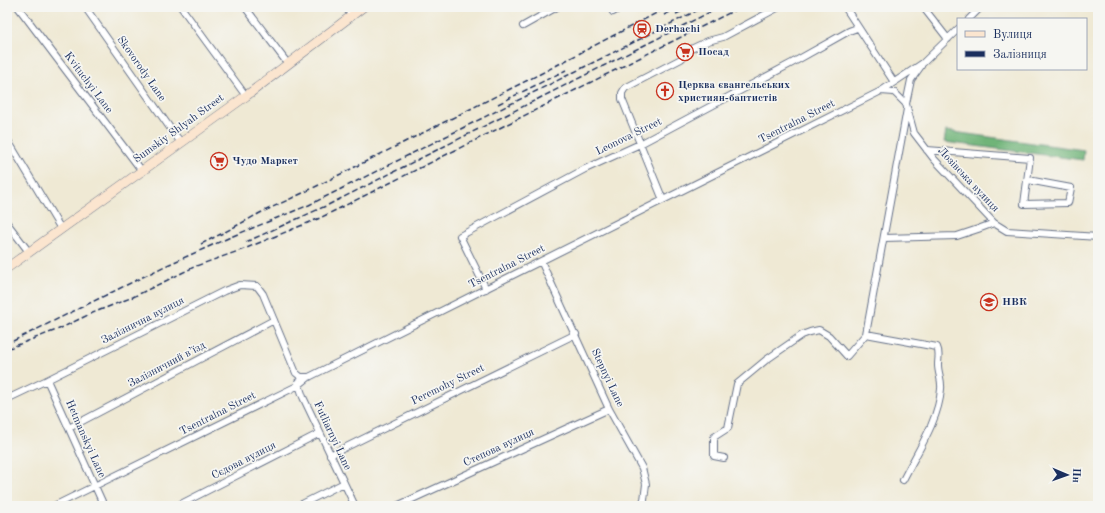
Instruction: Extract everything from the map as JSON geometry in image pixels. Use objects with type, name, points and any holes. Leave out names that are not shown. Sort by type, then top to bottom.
[{"type":"main road","name":"Sumskiy Shlyah Street","points":[[7,268],[246,96],[363,7]]},
{"type":"street","name":"Kvituchyi Lane","points":[[18,7],[142,171]]},
{"type":"street","name":"Skovorody Lane","points":[[85,7],[175,136],[182,142]]},
{"type":"street","points":[[181,7],[246,96]]},
{"type":"street","points":[[245,7],[288,64]]},
{"type":"street","points":[[345,7],[352,15]]},
{"type":"street","points":[[523,26],[557,7]]},
{"type":"street","points":[[610,7],[613,12],[621,7]]},
{"type":"street","points":[[663,200],[622,99],[622,93],[625,88],[681,59],[691,49],[708,41],[723,37],[779,7]]},
{"type":"street","points":[[845,7],[857,28],[894,82]]},
{"type":"street","points":[[923,7],[948,39]]},
{"type":"street","points":[[970,18],[981,7]]},
{"type":"street","name":"Leonova Street","points":[[486,288],[460,236],[586,169],[640,144],[857,28]]},
{"type":"street","name":"Tsentralna Street","points":[[54,506],[299,385],[308,377],[881,91],[923,63],[957,30]]},
{"type":"street","points":[[724,458],[714,456],[714,436],[728,428],[737,384],[766,360],[810,332],[819,330],[829,336],[847,356],[866,334],[911,80],[923,63]]},
{"type":"street","points":[[881,91],[894,92],[907,107]]},
{"type":"street","name":"Лозівська вулиця","points":[[907,107],[914,133],[934,159],[994,223],[1007,231],[1098,237]]},
{"type":"street","points":[[7,140],[61,229]]},
{"type":"street","points":[[927,150],[1030,158],[1024,204],[1068,203],[1071,188],[1028,180]]},
{"type":"street","points":[[7,223],[29,252]]},
{"type":"street","points":[[884,238],[957,236],[994,223]]},
{"type":"street","name":"Stepnyi Lane","points":[[541,261],[610,409],[642,468],[646,484],[644,500],[641,504],[630,506]]},
{"type":"street","name":"Залізнична вулиця","points":[[7,399],[48,380],[224,291],[240,285],[257,286],[263,294],[274,320]]},
{"type":"street","name":"Futliarnyi Lane","points":[[274,320],[296,373],[303,397],[355,506]]},
{"type":"street","name":"Залізничний в’їзд","points":[[69,428],[274,320]]},
{"type":"street","name":"Peremohy Street","points":[[330,455],[576,334]]},
{"type":"street","points":[[866,334],[937,347],[939,351],[938,366],[942,387],[937,413],[903,480]]},
{"type":"street","points":[[296,373],[301,377],[308,377]]},
{"type":"street","name":"Hetmanskyi Lane","points":[[48,380],[104,506]]},
{"type":"street","name":"Степова вулиця","points":[[397,506],[610,409]]},
{"type":"street","name":"Сєдова вулиця","points":[[177,506],[320,433]]},
{"type":"street","points":[[298,506],[344,483]]},
{"type":"green space","points":[[946,131],[1084,150],[1083,160],[944,142]]},
{"type":"railway","points":[[201,244],[260,213],[540,74],[668,7]]},
{"type":"railway","points":[[664,15],[680,7]]},
{"type":"railway","points":[[676,14],[690,7]]},
{"type":"railway","points":[[13,341],[165,266],[309,205],[704,7]]},
{"type":"railway","points":[[246,242],[328,205],[720,7]]},
{"type":"railway","points":[[7,349],[59,329],[90,314],[133,297],[196,266],[244,249],[320,218],[741,7]]},
{"type":"railway","points":[[498,104],[566,70]]},
{"type":"place","name":"Derhachi","points":[[642,29]]},
{"type":"place","name":"Посад","points":[[685,52]]},
{"type":"place","name":"Церква євангельських християн-баптистів","points":[[665,91]]},
{"type":"place","name":"Чудо Маркет","points":[[219,161]]},
{"type":"place","name":"НВК","points":[[989,302]]}]
